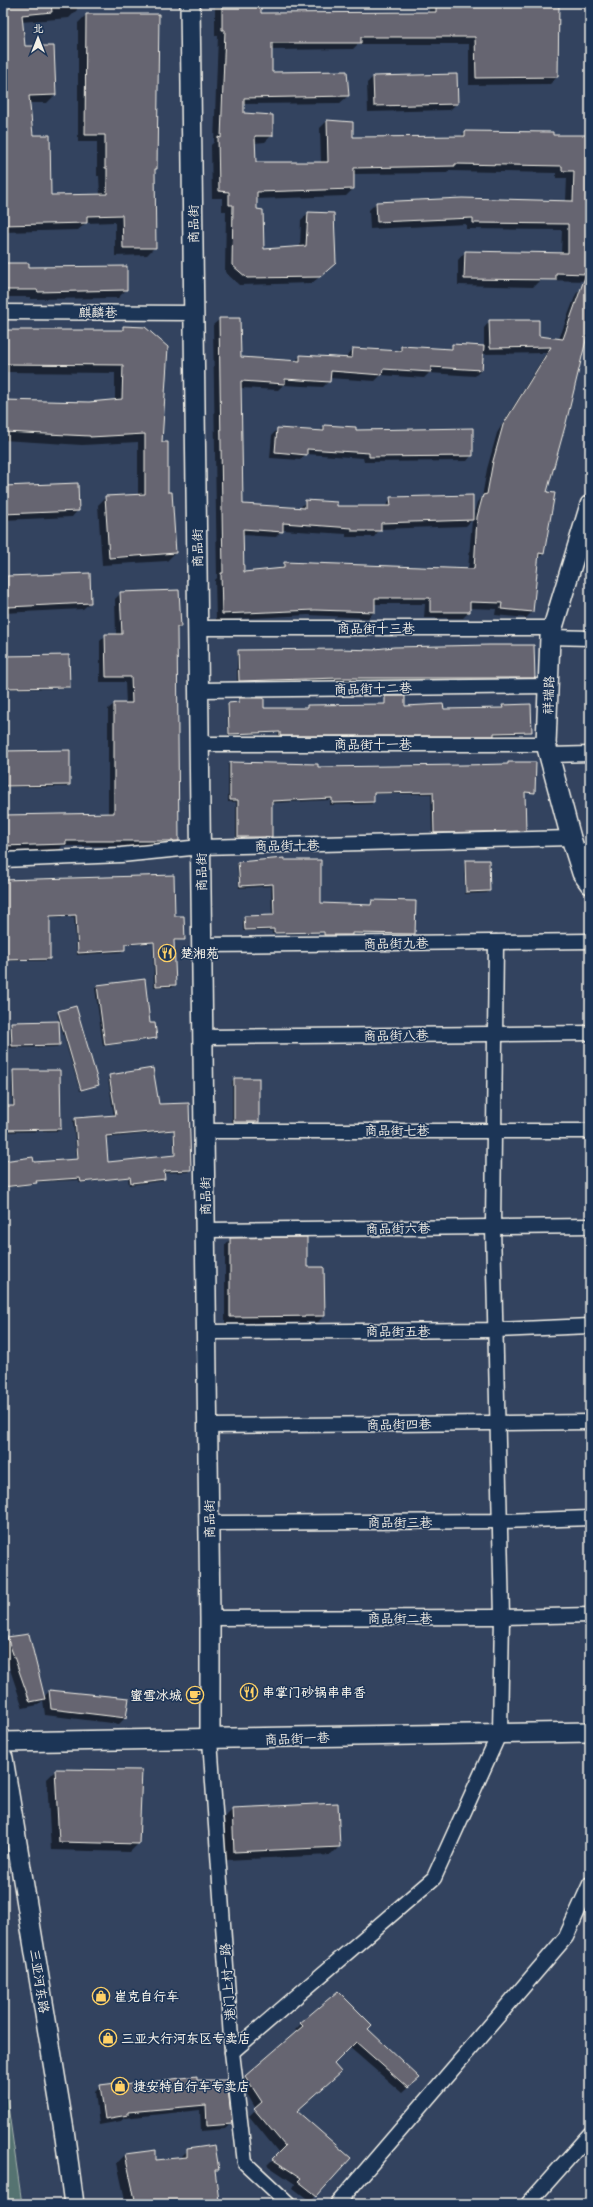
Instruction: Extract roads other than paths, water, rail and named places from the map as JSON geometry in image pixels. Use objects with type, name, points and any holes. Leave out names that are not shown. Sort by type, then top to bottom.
[{"type":"street","name":"商品街","points":[[190,3],[206,1230],[210,1740]]},
{"type":"street","name":"麒麟巷","points":[[3,312],[194,313]]},
{"type":"street","name":"祥瑞路","points":[[590,505],[552,633],[548,686],[548,749],[579,847],[582,873],[590,884]]},
{"type":"street","name":"商品街十三巷","points":[[198,628],[552,633],[590,638]]},
{"type":"street","name":"商品街十二巷","points":[[199,690],[548,686]]},
{"type":"street","name":"商品街十一巷","points":[[199,744],[548,749],[590,754]]},
{"type":"street","name":"商品街十巷","points":[[3,860],[121,855],[201,847],[579,847]]},
{"type":"street","name":"商品街九巷","points":[[202,945],[590,941]]},
{"type":"street","points":[[232,2052],[434,1878],[500,1732],[502,1617],[493,1227],[496,942]]},
{"type":"street","name":"商品街八巷","points":[[203,1037],[590,1033]]},
{"type":"street","name":"商品街七巷","points":[[204,1131],[494,1129],[590,1130]]},
{"type":"street","name":"商品街六巷","points":[[206,1230],[590,1226]]},
{"type":"street","name":"商品街五巷","points":[[207,1332],[495,1330],[590,1326]]},
{"type":"street","name":"商品街四巷","points":[[208,1426],[590,1422]]},
{"type":"street","name":"商品街三巷","points":[[209,1523],[500,1522],[590,1518]]},
{"type":"street","name":"商品街二巷","points":[[210,1618],[502,1617],[590,1615]]},
{"type":"street","name":"商品街一巷","points":[[3,1742],[210,1740],[500,1732],[590,1732]]},
{"type":"street","name":"港门上村一路","points":[[210,1740],[232,2052],[245,2163],[289,2204]]},
{"type":"street","name":"三亚河东路","points":[[3,1758],[63,2122],[74,2204]]},
{"type":"street","points":[[337,2204],[566,1937],[590,1884]]},
{"type":"street","points":[[528,2204],[590,2134]]},
{"type":"place","name":"楚湘苑","points":[[167,953]]},
{"type":"place","name":"串掌门砂锅串串香","points":[[249,1692]]},
{"type":"place","name":"蜜雪冰城","points":[[195,1695]]},
{"type":"place","name":"崔克自行车","points":[[101,1996]]},
{"type":"place","name":"三亚大行河东区专卖店","points":[[108,2038]]},
{"type":"place","name":"捷安特自行车专卖店","points":[[120,2086]]}]
